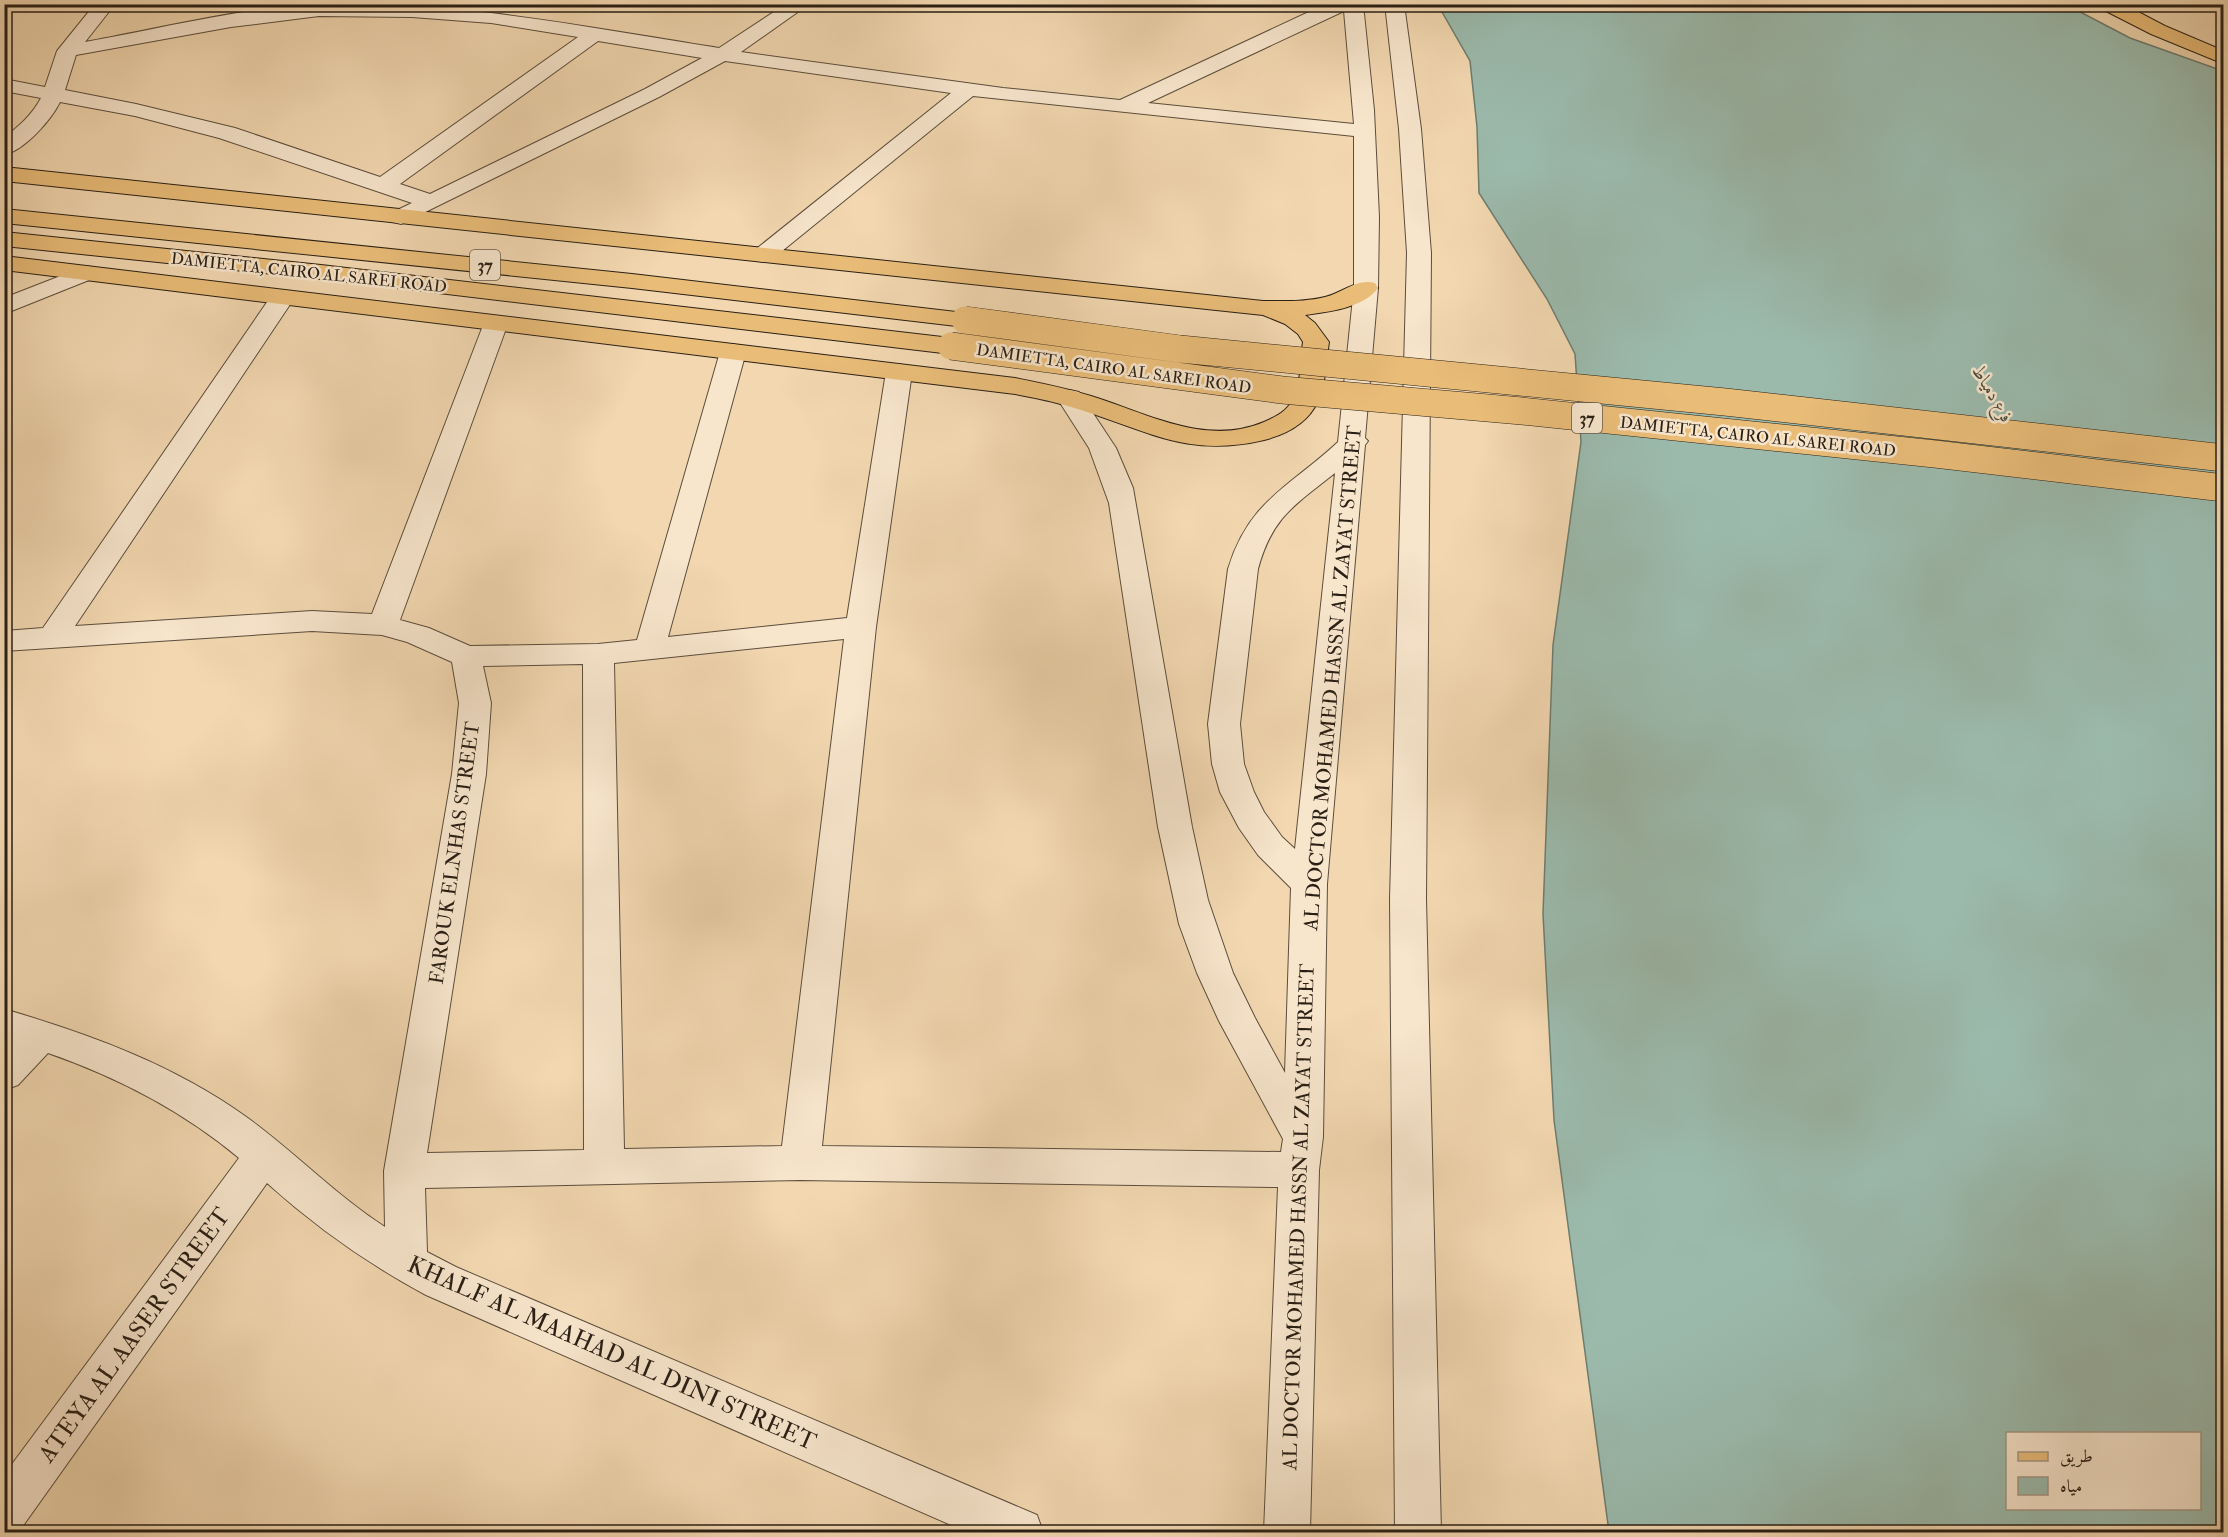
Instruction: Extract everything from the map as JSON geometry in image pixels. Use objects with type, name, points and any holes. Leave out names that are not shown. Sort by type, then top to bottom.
[{"type":"main road","points":[[2107,4],[2158,30],[2223,58]]},
{"type":"main road","points":[[2142,4],[2223,38]]},
{"type":"main road","points":[[4,174],[1263,308],[1294,309],[1323,306],[1347,298],[1366,288]]},
{"type":"main road","name":"DAMIETTA, CAIRO AL SAREI ROAD","points":[[4,216],[632,281],[964,320],[1180,349],[1725,402],[2223,458]]},
{"type":"main road","name":"DAMIETTA, CAIRO AL SAREI ROAD","points":[[4,239],[310,271],[951,346],[1282,390],[1522,411],[1924,453],[2223,488]]},
{"type":"main road","points":[[4,263],[1015,386],[1070,398],[1180,436],[1226,440],[1269,430],[1286,422],[1298,411],[1306,399],[1316,342],[1309,329],[1294,319],[1263,308]]},
{"type":"street","points":[[4,148],[30,128],[45,111],[53,95],[67,51],[106,4]]},
{"type":"street","points":[[774,4],[798,6]]},
{"type":"street","points":[[1119,108],[1343,4]]},
{"type":"street","name":"AL DOCTOR MOHAMED HASSN AL ZAYAT STREET","points":[[1287,1533],[1309,884],[1354,441],[1368,248],[1364,131],[1353,4]]},
{"type":"street","points":[[1394,4],[1410,129],[1419,253],[1408,899],[1418,1533]]},
{"type":"street","points":[[401,217],[643,98],[722,56],[798,6]]},
{"type":"street","points":[[67,51],[231,21],[319,10],[412,10],[491,17],[592,36],[722,56],[969,89],[1119,108],[1364,131]]},
{"type":"street","points":[[384,184],[592,36]]},
{"type":"street","points":[[4,85],[136,110],[227,133],[384,184],[431,202]]},
{"type":"street","points":[[763,255],[969,89]]},
{"type":"street","points":[[4,307],[86,273]]},
{"type":"street","points":[[52,638],[284,297]]},
{"type":"street","points":[[383,625],[496,323]]},
{"type":"street","points":[[650,648],[733,352]]},
{"type":"street","points":[[800,1163],[861,627],[899,372]]},
{"type":"street","points":[[404,1171],[1301,1153],[1236,1020],[1205,947],[1194,912],[1178,844],[1121,496],[1104,447],[1070,398]]},
{"type":"street","points":[[1309,884],[1270,846],[1243,805],[1228,764],[1224,724],[1243,569],[1248,546],[1259,525],[1274,506],[1354,441]]},
{"type":"street","points":[[4,640],[312,621],[383,625],[418,634],[466,656],[598,654],[861,627]]},
{"type":"street","points":[[598,654],[604,1167]]},
{"type":"street","name":"FAROUK ELNHAS STREET","points":[[406,1263],[404,1171],[469,774],[475,703],[466,656]]},
{"type":"street","points":[[4,1074],[23,1029]]},
{"type":"street","name":"KHALF AL MAAHAD AL DINI STREET","points":[[23,1029],[103,1057],[161,1083],[232,1129],[344,1222],[406,1263],[441,1281],[1020,1533]]},
{"type":"street","name":"ATEYA AL AASER STREET","points":[[4,1514],[264,1155]]},
{"type":"water","name":"فرع دمياط","points":[[1438,5],[2067,5],[2130,38],[2223,71],[2223,1532],[1609,1532],[1554,1120],[1543,914],[1553,645],[1581,442],[1575,354],[1547,299],[1479,193],[1477,127],[1470,61]]}]
